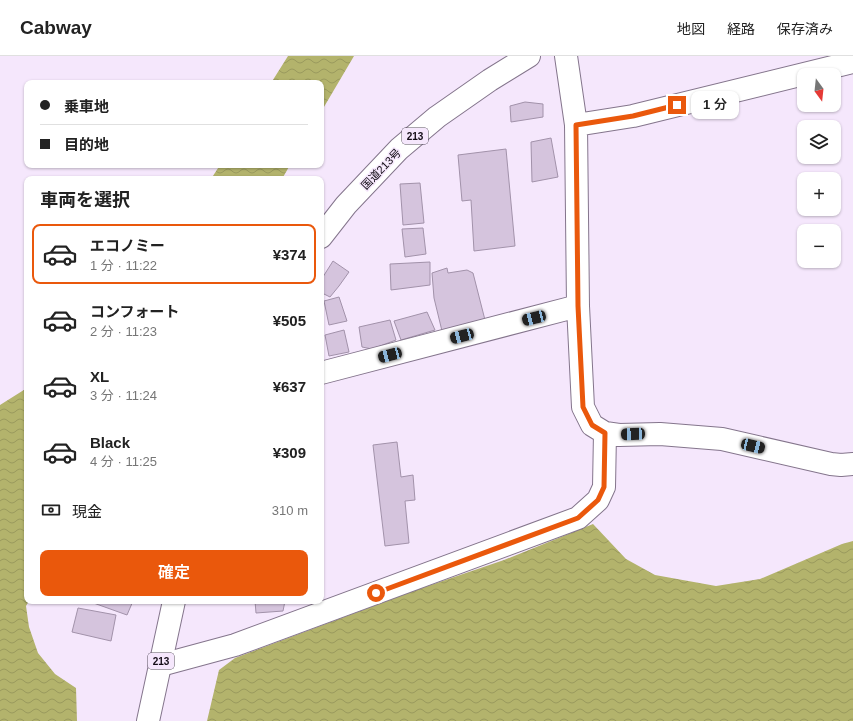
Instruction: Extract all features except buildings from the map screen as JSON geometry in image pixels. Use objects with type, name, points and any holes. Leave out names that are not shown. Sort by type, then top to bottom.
[{"type":"main road","name":"国道213号","points":[[324,233],[346,205],[399,148],[473,92],[529,56]]},
{"type":"main road","points":[[566,56],[576,125],[578,306],[583,407],[592,425],[605,433],[619,435],[660,434],[722,439],[831,464],[853,464]]},
{"type":"main road","points":[[576,125],[633,116],[853,62]]},
{"type":"main road","points":[[324,372],[578,306]]},
{"type":"main road","points":[[161,665],[235,646],[578,518],[598,500],[604,487],[605,433]]},
{"type":"main road","name":"213","points":[[148,721],[173,604]]},
{"type":"water","points":[[288,56],[354,56],[324,107],[324,80],[273,80]]},
{"type":"water","points":[[218,168],[288,168],[284,176],[213,176]]},
{"type":"water","points":[[24,390],[24,604],[27,604],[26,606],[29,627],[38,653],[55,674],[76,688],[77,721],[0,721],[0,405]]},
{"type":"water","points":[[593,524],[626,559],[655,575],[716,586],[760,579],[842,544],[853,541],[853,721],[207,721],[219,670],[235,658],[416,590],[504,560]]},
{"type":"route","points":[[376,593],[578,518],[598,500],[604,487],[605,433],[592,425],[583,407],[578,306],[576,125],[633,116],[677,105]]}]
